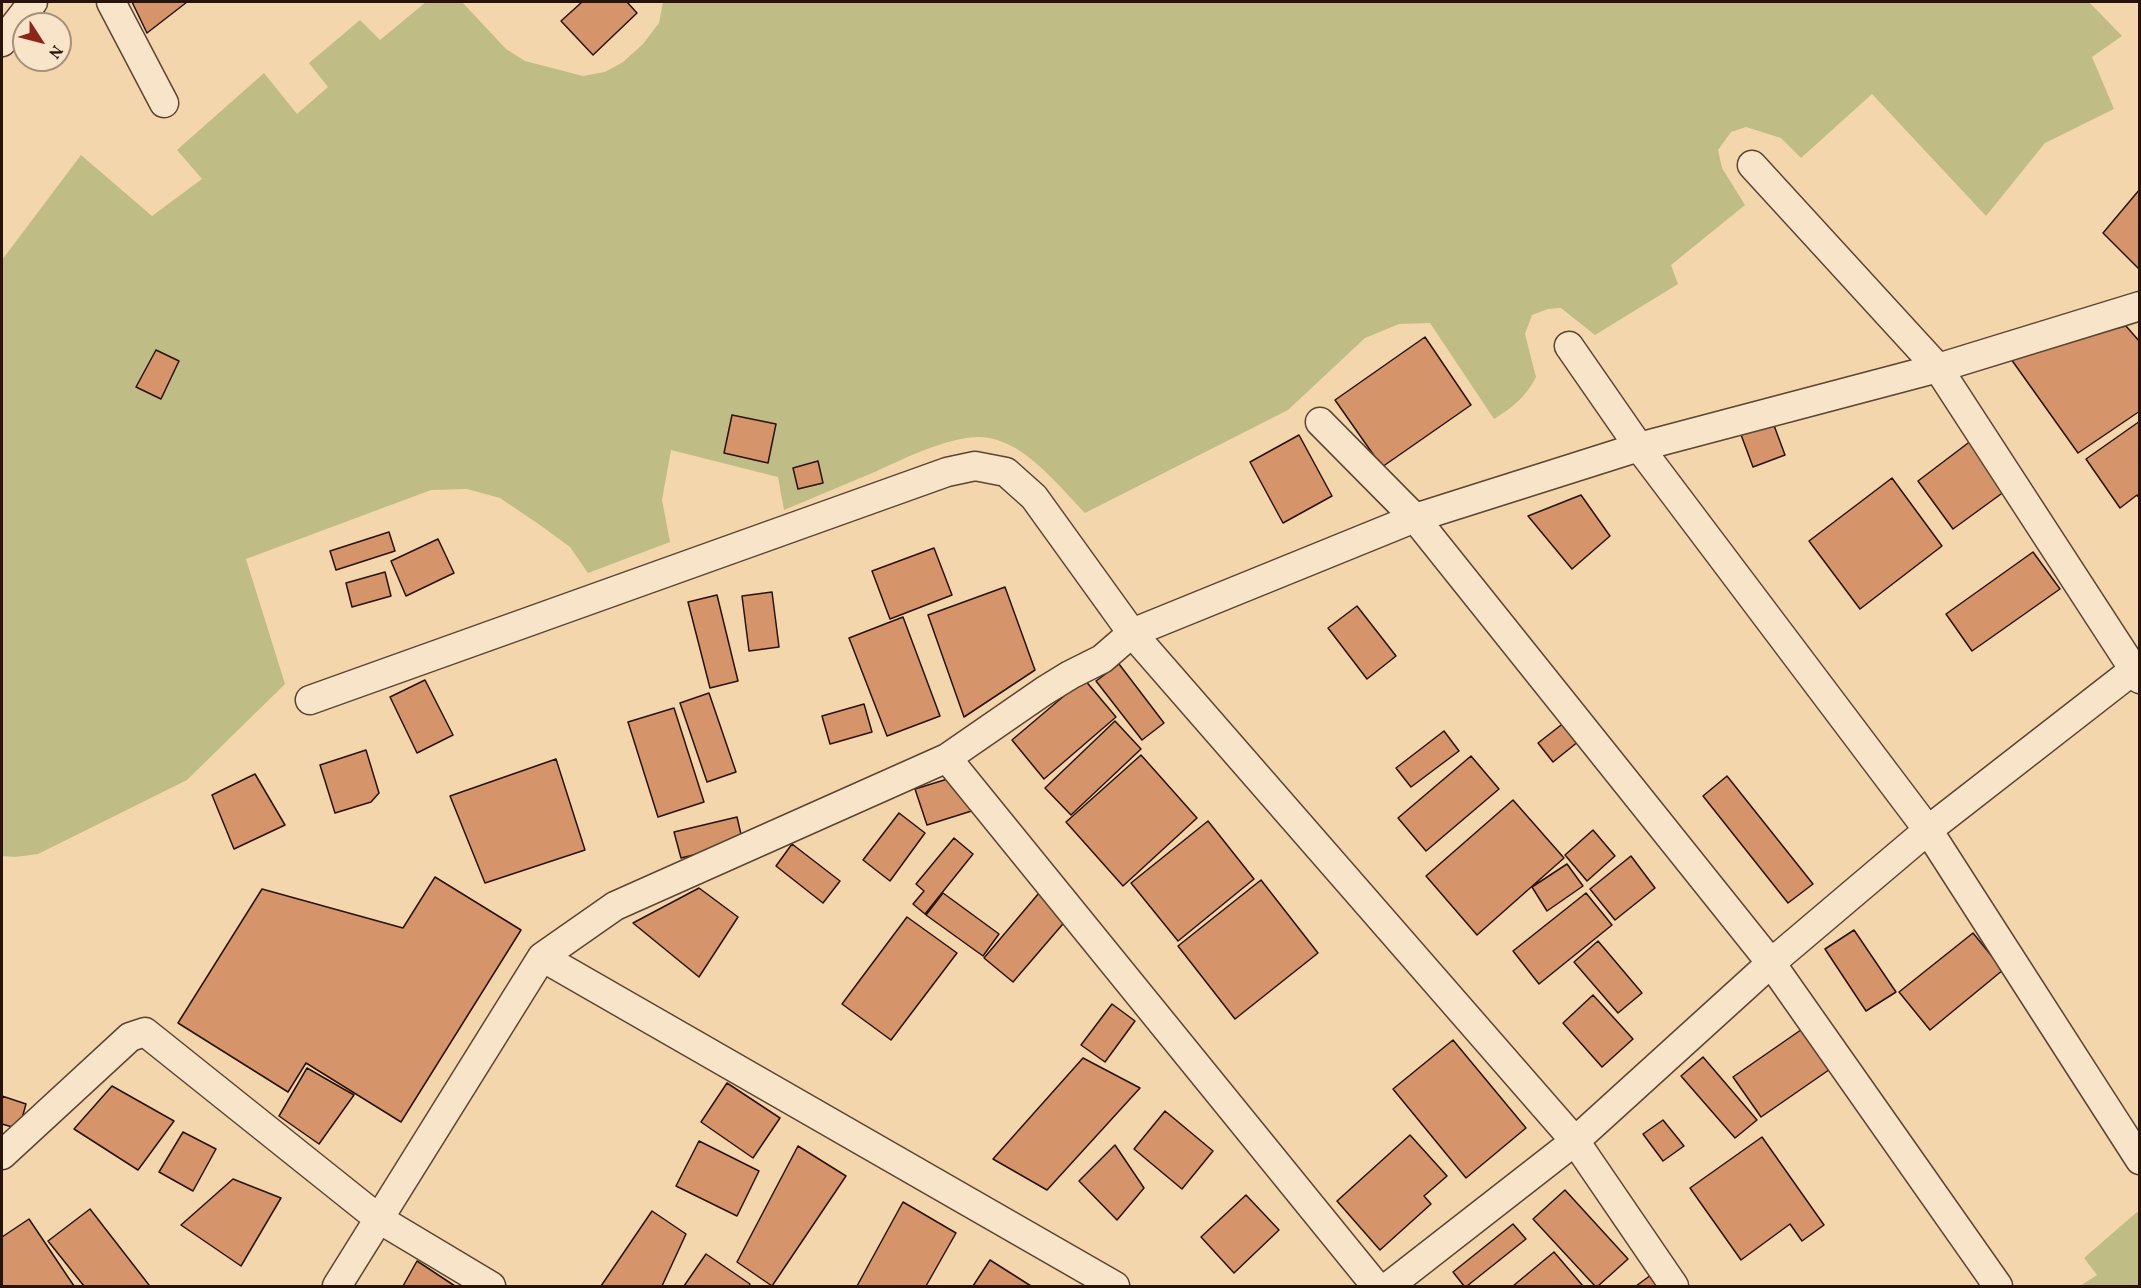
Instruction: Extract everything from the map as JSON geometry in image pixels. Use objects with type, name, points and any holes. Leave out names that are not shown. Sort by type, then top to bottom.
[{"type":"street","points":[[2,42],[33,2]]},
{"type":"street","points":[[111,2],[164,103]]},
{"type":"street","points":[[1389,1287],[1575,1141],[1771,963],[1928,830],[2138,671],[1938,368],[1752,165]]},
{"type":"street","points":[[337,1287],[542,957],[615,906],[947,758],[1044,691],[1102,659],[1132,633],[1415,518],[1639,447],[1938,368],[2139,306]]},
{"type":"street","points":[[1569,346],[1639,447],[1928,830],[2139,1160]]},
{"type":"street","points":[[1320,422],[1415,518],[1771,963],[1998,1287]]},
{"type":"street","points":[[310,700],[936,476],[975,466],[1006,472],[1034,497],[1132,633],[1575,1141],[1674,1287]]},
{"type":"street","points":[[947,758],[1376,1287]]},
{"type":"street","points":[[542,957],[1116,1287]]},
{"type":"street","points":[[2,1155],[130,1037],[144,1032],[379,1218],[491,1287]]},
{"type":"shaded area","points":[[426,2],[462,2],[506,49],[525,61],[583,76],[605,72],[623,62],[643,44],[659,23],[663,2],[2089,2],[2122,36],[2092,57],[2114,109],[2045,143],[1986,216],[1872,94],[1801,158],[1781,138],[1746,127],[1731,132],[1718,150],[1722,168],[1745,205],[1671,265],[1678,284],[1595,335],[1561,308],[1548,309],[1532,315],[1525,334],[1536,377],[1518,401],[1494,419],[1430,323],[1399,324],[1365,338],[1288,410],[1085,513],[1042,468],[1016,449],[989,438],[962,439],[932,447],[784,510],[778,477],[671,450],[662,500],[670,542],[588,573],[570,547],[540,525],[500,498],[467,489],[431,490],[246,559],[285,684],[187,780],[38,854],[2,856],[2,260],[81,155],[152,216],[202,179],[177,150],[264,73],[297,114],[328,87],[309,63],[360,20],[380,40]]},
{"type":"shaded area","points":[[2137,1212],[2140,1215],[2139,1286],[2080,1286],[2097,1275],[2084,1258]]},
{"type":"building","points":[[132,2],[187,2],[147,33]]},
{"type":"building","points":[[582,2],[627,2],[637,13],[593,55],[561,21]]},
{"type":"building","points":[[2140,189],[2140,267],[2138,268],[2103,233]]},
{"type":"building","points":[[2126,326],[2140,342],[2140,411],[2078,453],[2006,352]]},
{"type":"building","points":[[1425,337],[1471,405],[1382,467],[1335,400]]},
{"type":"building","points":[[156,350],[179,361],[161,399],[136,387]]},
{"type":"building","points":[[732,415],[776,424],[768,463],[724,453]]},
{"type":"building","points":[[1772,420],[1785,455],[1753,467],[1740,432]]},
{"type":"building","points":[[2140,421],[2140,499],[2137,495],[2120,508],[2086,459]]},
{"type":"building","points":[[1299,435],[1332,496],[1283,523],[1250,462]]},
{"type":"building","points":[[1976,437],[2012,486],[1953,529],[1918,481]]},
{"type":"building","points":[[818,461],[823,483],[798,489],[793,468]]},
{"type":"building","points":[[1892,478],[1942,546],[1860,609],[1809,541]]},
{"type":"building","points":[[1581,495],[1610,536],[1572,569],[1528,516]]},
{"type":"building","points":[[389,532],[395,551],[336,570],[330,551]]},
{"type":"building","points":[[438,539],[454,573],[406,596],[391,561]]},
{"type":"building","points":[[934,548],[952,595],[890,619],[872,571]]},
{"type":"building","points":[[2033,552],[2060,589],[1972,651],[1946,614]]},
{"type":"building","points":[[385,572],[391,596],[352,607],[346,583]]},
{"type":"building","points":[[1005,587],[1035,670],[964,717],[928,615]]},
{"type":"building","points":[[772,592],[779,647],[749,651],[742,596]]},
{"type":"building","points":[[717,595],[738,681],[710,688],[688,602]]},
{"type":"building","points":[[1357,606],[1396,656],[1367,679],[1328,628]]},
{"type":"building","points":[[903,617],[940,716],[887,736],[849,638]]},
{"type":"building","points":[[1119,664],[1164,723],[1142,740],[1096,681]]},
{"type":"building","points":[[1084,679],[1116,717],[1044,779],[1012,740]]},
{"type":"building","points":[[425,680],[453,735],[417,753],[390,697]]},
{"type":"building","points":[[709,693],[736,772],[707,782],[680,703]]},
{"type":"building","points":[[864,704],[872,732],[830,744],[822,716]]},
{"type":"building","points":[[674,708],[704,802],[658,817],[628,722]]},
{"type":"building","points":[[1115,721],[1141,749],[1071,815],[1045,788]]},
{"type":"building","points":[[1565,722],[1579,741],[1553,762],[1538,743]]},
{"type":"building","points":[[1444,731],[1459,751],[1411,787],[1396,768]]},
{"type":"building","points":[[366,750],[379,793],[371,802],[335,813],[320,765]]},
{"type":"building","points":[[1141,755],[1197,818],[1123,886],[1066,822]]},
{"type":"building","points":[[1471,756],[1499,789],[1426,851],[1398,818]]},
{"type":"building","points":[[556,759],[585,850],[485,883],[450,796]]},
{"type":"building","points":[[255,774],[285,825],[234,849],[212,795]]},
{"type":"building","points":[[1727,776],[1813,884],[1788,903],[1703,796]]},
{"type":"building","points":[[954,777],[978,809],[927,825],[915,789]]},
{"type":"building","points":[[1513,800],[1564,858],[1477,935],[1426,876]]},
{"type":"building","points":[[899,813],[925,833],[890,881],[863,860]]},
{"type":"building","points":[[737,817],[743,843],[681,858],[674,832]]},
{"type":"building","points":[[1208,821],[1254,879],[1178,941],[1131,883]]},
{"type":"building","points":[[1593,830],[1615,856],[1587,881],[1565,855]]},
{"type":"building","points":[[954,838],[973,854],[925,914],[913,904],[924,891],[916,884]]},
{"type":"building","points":[[792,844],[840,881],[823,903],[776,866]]},
{"type":"building","points":[[1631,856],[1655,888],[1615,920],[1590,889]]},
{"type":"building","points":[[1567,864],[1583,886],[1547,911],[1532,887]]},
{"type":"building","points":[[435,877],[521,930],[401,1122],[306,1063],[288,1092],[178,1023],[262,889],[403,928]]},
{"type":"building","points":[[1261,880],[1318,953],[1235,1019],[1178,946]]},
{"type":"building","points":[[699,888],[738,917],[699,977],[633,923]]},
{"type":"building","points":[[943,893],[999,934],[983,956],[926,915]]},
{"type":"building","points":[[1039,893],[1068,918],[1013,982],[984,958]]},
{"type":"building","points":[[1586,893],[1612,925],[1539,984],[1513,951]]},
{"type":"building","points":[[907,917],[957,953],[891,1040],[842,1004]]},
{"type":"building","points":[[1854,930],[1896,992],[1866,1011],[1825,949]]},
{"type":"building","points":[[1973,933],[2003,970],[1930,1030],[1899,992]]},
{"type":"building","points":[[1598,941],[1642,993],[1618,1013],[1574,962]]},
{"type":"building","points":[[1593,995],[1633,1039],[1602,1067],[1563,1023]]},
{"type":"building","points":[[1112,1004],[1135,1021],[1105,1062],[1081,1045]]},
{"type":"building","points":[[1808,1025],[1836,1065],[1761,1117],[1733,1077]]},
{"type":"building","points":[[1453,1040],[1526,1128],[1466,1178],[1393,1089]]},
{"type":"building","points":[[1703,1057],[1757,1120],[1735,1138],[1681,1076]]},
{"type":"building","points":[[1083,1058],[1140,1088],[1047,1190],[993,1159]]},
{"type":"building","points":[[307,1068],[354,1095],[319,1144],[279,1116]]},
{"type":"building","points":[[727,1083],[780,1118],[753,1158],[701,1122]]},
{"type":"building","points":[[112,1086],[174,1121],[138,1170],[74,1129]]},
{"type":"building","points":[[2,1096],[26,1104],[19,1129],[2,1124]]},
{"type":"building","points":[[1165,1111],[1213,1151],[1182,1189],[1134,1149]]},
{"type":"building","points":[[1663,1120],[1684,1146],[1663,1161],[1643,1134]]},
{"type":"building","points":[[183,1132],[216,1149],[193,1191],[159,1172]]},
{"type":"building","points":[[1410,1135],[1447,1176],[1424,1196],[1431,1204],[1380,1250],[1337,1201]]},
{"type":"building","points":[[1762,1137],[1824,1225],[1802,1241],[1790,1224],[1741,1260],[1690,1188]]},
{"type":"building","points":[[699,1141],[759,1171],[737,1216],[676,1186]]},
{"type":"building","points":[[1115,1145],[1144,1188],[1117,1220],[1079,1181]]},
{"type":"building","points":[[798,1146],[846,1176],[772,1286],[737,1262]]},
{"type":"building","points":[[233,1179],[281,1198],[241,1266],[181,1225]]},
{"type":"building","points":[[1565,1190],[1628,1259],[1598,1286],[1595,1286],[1533,1219]]},
{"type":"building","points":[[1246,1195],[1279,1230],[1234,1273],[1201,1237]]},
{"type":"building","points":[[903,1202],[956,1233],[926,1286],[857,1286]]},
{"type":"building","points":[[90,1209],[149,1285],[84,1286],[48,1241]]},
{"type":"building","points":[[652,1211],[686,1234],[662,1286],[601,1286]]},
{"type":"building","points":[[29,1219],[74,1286],[2,1286],[2,1237]]},
{"type":"building","points":[[1513,1224],[1526,1239],[1467,1286],[1464,1286],[1453,1272]]},
{"type":"building","points":[[1554,1252],[1583,1286],[1513,1286]]},
{"type":"building","points":[[706,1254],[750,1284],[749,1286],[684,1286]]},
{"type":"building","points":[[990,1260],[1031,1286],[973,1286]]},
{"type":"building","points":[[417,1261],[455,1286],[403,1286]]},
{"type":"building","points":[[1655,1272],[1666,1286],[1636,1286]]}]
